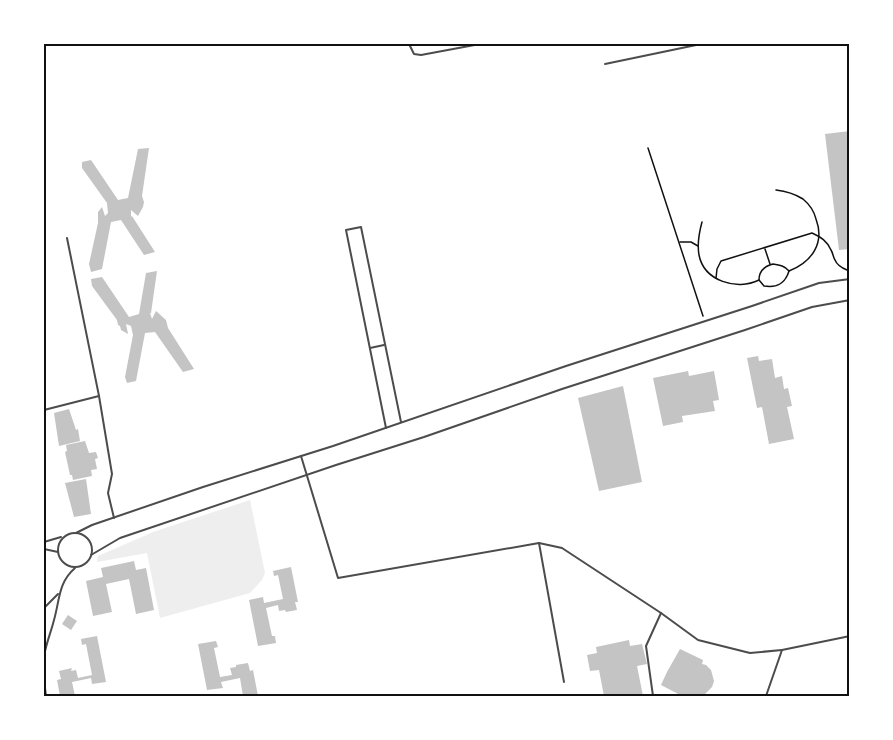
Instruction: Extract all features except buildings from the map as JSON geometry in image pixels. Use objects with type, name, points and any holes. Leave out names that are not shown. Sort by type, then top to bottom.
[{"type":"lane","points":[[409,44],[414,54],[420,55],[480,44]]},
{"type":"lane","points":[[605,64],[701,44]]},
{"type":"lane","points":[[386,428],[346,230],[361,226],[402,422]]},
{"type":"lane","points":[[67,238],[99,396],[112,474],[108,493],[114,518]]},
{"type":"lane","points":[[44,533],[44,541],[76,533],[92,525],[203,487],[386,428],[587,359],[819,283],[849,279]]},
{"type":"lane","points":[[44,657],[55,618],[58,594],[67,575],[84,564],[91,555],[120,538],[812,307],[849,300]]},
{"type":"lane","points":[[370,348],[386,345]]},
{"type":"lane","points":[[44,410],[99,396]]},
{"type":"lane","points":[[301,456],[338,578],[539,543],[562,548],[698,639],[750,652],[782,650],[849,636]]},
{"type":"lane","points":[[76,533],[88,539],[91,544],[91,555]]},
{"type":"lane","points":[[63,537],[58,552],[63,562],[77,567]]},
{"type":"lane","points":[[539,543],[564,682]]},
{"type":"lane","points":[[44,549],[58,552]]},
{"type":"lane","points":[[44,611],[58,594]]},
{"type":"lane","points":[[653,696],[646,646],[661,613]]},
{"type":"lane","points":[[760,696],[766,696],[782,650]]},
{"type":"lane","points":[[44,680],[46,696]]},
{"type":"path","points":[[648,148],[704,321]]},
{"type":"path","points":[[776,190],[786,191],[805,200],[819,227],[819,237],[813,254],[799,267],[789,271],[780,285],[764,286],[759,280],[762,270],[770,265],[781,265],[789,271]]},
{"type":"path","points":[[702,222],[699,232],[699,256],[711,275],[736,285],[759,280]]},
{"type":"path","points":[[716,278],[721,261],[812,233],[827,243],[839,266],[849,270]]},
{"type":"path","points":[[679,242],[691,242],[698,247]]},
{"type":"path","points":[[765,248],[770,265]]},
{"type":"shaded area","points":[[250,500],[265,573],[250,593],[160,618],[147,553],[97,562],[98,556],[153,532]]}]
